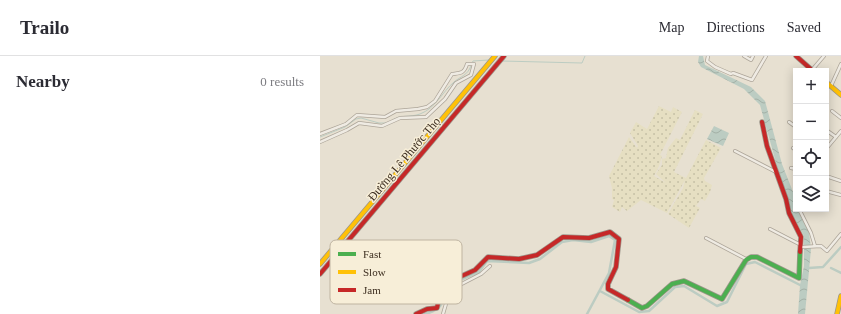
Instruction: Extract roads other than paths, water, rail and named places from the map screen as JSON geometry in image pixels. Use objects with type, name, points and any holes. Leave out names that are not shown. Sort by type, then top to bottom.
[{"type":"main road","name":"Đường Lê Phước Thọ","points":[[340,240],[495,56]]},
{"type":"main road","name":"Đường Lê Phước Thọ","points":[[349,240],[504,56]]},
{"type":"main road","points":[[796,56],[810,68]]},
{"type":"main road","points":[[472,85],[477,89]]},
{"type":"main road","points":[[831,86],[841,95]]},
{"type":"main road","points":[[462,275],[476,270],[488,257],[526,258],[539,254],[560,238],[588,238],[613,233],[619,238],[619,248],[616,267],[607,288],[644,308],[672,284],[684,281],[719,299],[722,299],[746,259],[750,257],[756,257],[799,278],[802,246],[801,237],[790,214],[762,122]]},
{"type":"main road","points":[[354,224],[359,228]]},
{"type":"main road","name":"Đường Lê Phước Thọ","points":[[320,264],[330,252]]},
{"type":"main road","name":"Đường Lê Phước Thọ","points":[[320,274],[330,262]]},
{"type":"main road","points":[[837,314],[841,296]]},
{"type":"main road","points":[[416,314],[427,309],[437,308],[438,304]]},
{"type":"street","points":[[708,56],[707,61],[715,67],[752,80],[766,56]]},
{"type":"street","points":[[744,56],[751,60],[753,56]]},
{"type":"street","points":[[814,68],[824,56]]},
{"type":"street","points":[[320,134],[346,124],[356,115],[385,117],[396,111],[427,107],[435,102],[452,74],[462,73],[468,64],[474,64],[471,75],[456,84],[445,99],[426,117],[400,118],[382,126],[359,123],[320,142]]},
{"type":"street","points":[[831,86],[841,64]]},
{"type":"street","points":[[832,111],[841,118]]},
{"type":"street","points":[[789,122],[793,125]]},
{"type":"street","points":[[829,145],[841,131]]},
{"type":"street","points":[[829,132],[836,137]]},
{"type":"street","points":[[735,151],[776,172]]},
{"type":"street","points":[[829,177],[841,181]]},
{"type":"street","points":[[829,193],[841,195]]},
{"type":"street","points":[[800,212],[811,233],[814,246]]},
{"type":"street","points":[[770,229],[802,246],[822,246],[826,251],[830,250],[841,234]]},
{"type":"street","points":[[706,238],[746,259]]},
{"type":"street","points":[[462,284],[481,274],[490,266]]},
{"type":"street","points":[[443,314],[446,304]]},
{"type":"water","points":[[699,56],[703,56],[705,65],[751,87],[765,101],[782,164],[793,192],[793,212],[799,212],[809,232],[811,249],[805,314],[798,314],[800,285],[804,266],[804,236],[788,206],[760,105],[744,89],[701,67],[698,62]]},
{"type":"water","points":[[714,126],[729,133],[723,146],[707,139]]},
{"type":"waterway","points":[[502,61],[582,63],[585,56]]},
{"type":"waterway","points":[[472,63],[473,61],[489,60]]},
{"type":"waterway","points":[[391,121],[401,117],[420,114],[426,111],[435,104],[454,82],[466,74],[471,66]]},
{"type":"waterway","points":[[320,137],[345,127],[356,119],[361,118],[379,123],[386,123]]},
{"type":"waterway","points":[[462,279],[479,272],[487,261],[529,263],[540,259],[562,242],[573,240],[591,242],[609,236],[615,240],[609,273],[587,314]]},
{"type":"waterway","points":[[809,268],[823,267],[841,247]]},
{"type":"waterway","points":[[600,291],[639,312],[649,311],[675,287],[684,286],[717,306],[727,302],[746,264],[755,262],[800,285]]},
{"type":"waterway","points":[[831,268],[841,273]]},
{"type":"waterway","points":[[425,314],[436,310],[441,304]]}]
